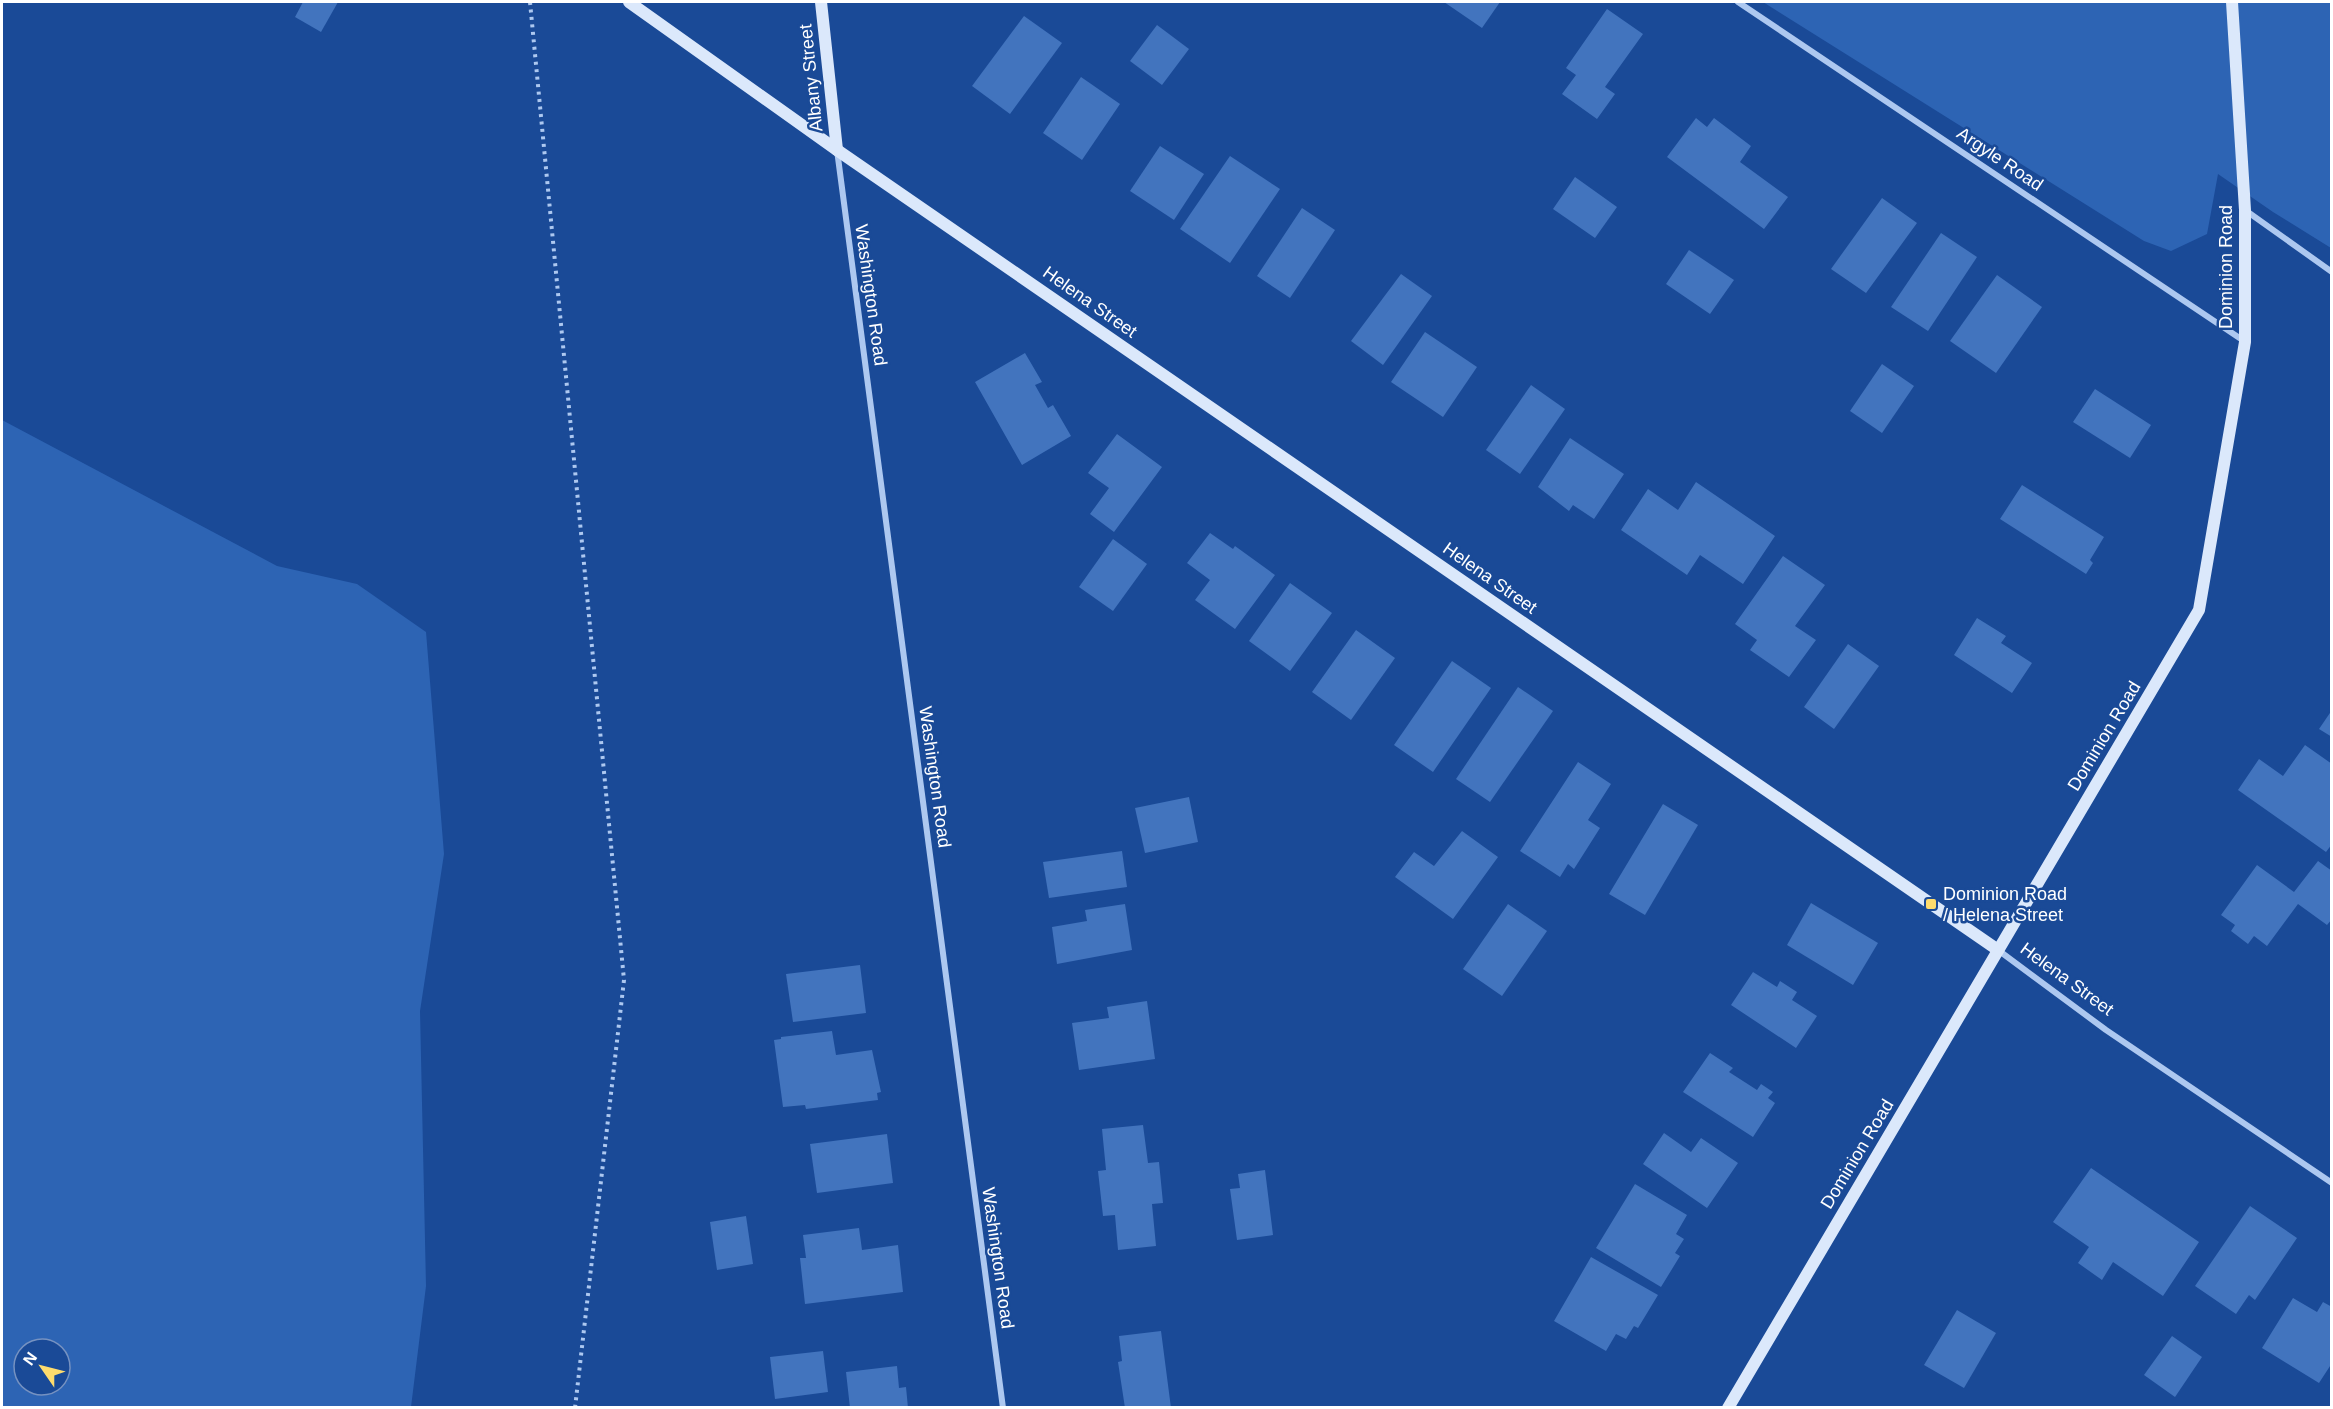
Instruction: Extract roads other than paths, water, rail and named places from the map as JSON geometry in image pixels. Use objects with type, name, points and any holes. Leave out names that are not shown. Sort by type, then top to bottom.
[{"type":"main road","name":"Helena Street","points":[[629,2],[837,150],[1998,950]]},
{"type":"main road","name":"Albany Street","points":[[820,2],[837,150]]},
{"type":"main road","name":"Dominion Road","points":[[1728,1407],[2199,610],[2245,342],[2245,210],[2232,2]]},
{"type":"street","name":"Argyle Road","points":[[1738,2],[2245,342]]},
{"type":"street","name":"Washington Road","points":[[837,150],[1003,1407]]},
{"type":"street","points":[[2245,210],[2331,273]]},
{"type":"street","name":"Helena Street","points":[[1998,950],[2106,1030],[2331,1184]]},
{"type":"place","name":"Dominion Road / Helena Street","points":[[1931,904]]}]
